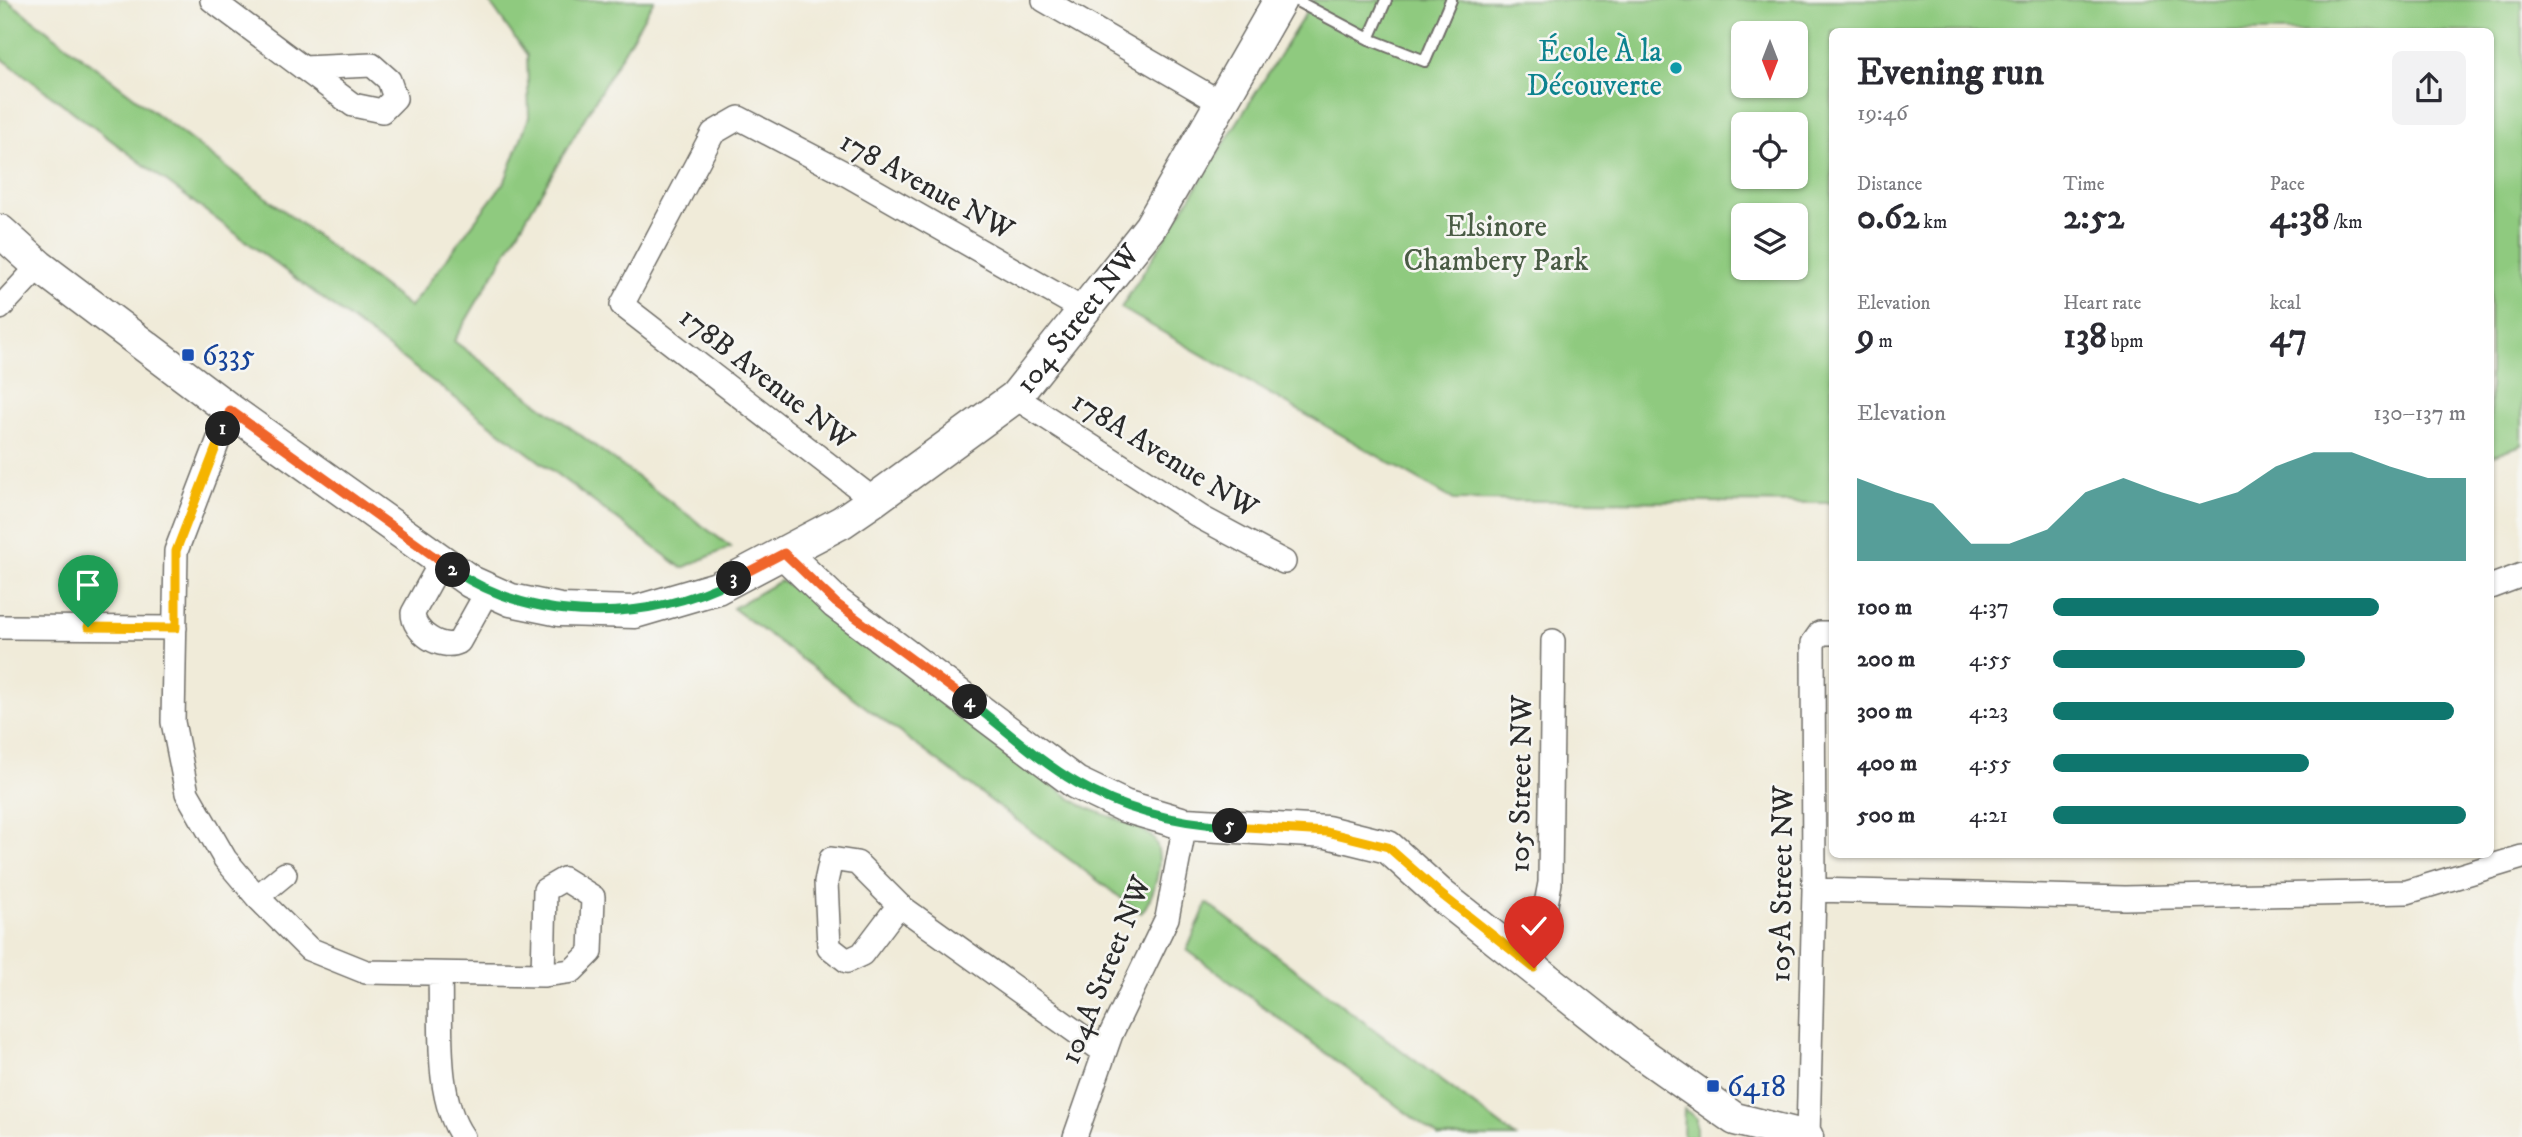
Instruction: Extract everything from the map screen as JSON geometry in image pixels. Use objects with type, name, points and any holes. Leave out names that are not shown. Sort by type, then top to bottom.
[{"type":"street","points":[[212,0],[303,68]]},
{"type":"street","points":[[1044,0],[1223,104]]},
{"type":"street","name":"104 Street NW","points":[[0,231],[39,267],[230,410],[441,562],[488,590],[511,600],[560,610],[635,611],[717,588],[842,522],[1015,397],[1082,309],[1150,227],[1223,104],[1280,0]]},
{"type":"street","name":"178 Avenue NW","points":[[622,305],[713,134],[739,118],[844,173],[1082,309]]},
{"type":"street","points":[[0,308],[39,267]]},
{"type":"street","name":"178B Avenue NW","points":[[622,305],[874,500]]},
{"type":"street","name":"178A Avenue NW","points":[[1015,397],[1202,518],[1284,562]]},
{"type":"street","points":[[230,410],[176,551],[173,722],[187,793],[225,859],[257,898],[310,949],[366,972],[543,975]]},
{"type":"street","points":[[784,553],[836,603],[1076,783],[1124,806],[1185,824],[1327,832],[1388,847],[1442,895],[1631,1046],[1735,1119],[1807,1137]]},
{"type":"street","points":[[441,562],[413,613],[413,622],[418,630],[440,643],[453,645],[459,642],[488,590]]},
{"type":"street","points":[[2494,586],[2522,575]]},
{"type":"street","points":[[0,627],[176,628]]},
{"type":"street","name":"105A Street NW","points":[[1807,1137],[1814,890],[1813,643],[1826,633]]},
{"type":"street","name":"105 Street NW","points":[[1534,968],[1550,883],[1553,641]]},
{"type":"street","name":"104A Street NW","points":[[1075,1137],[1104,1052],[1167,918],[1185,824]]},
{"type":"street","points":[[1814,890],[2125,898],[2407,892],[2522,858]]},
{"type":"street","points":[[257,898],[285,874]]},
{"type":"street","points":[[899,905],[1104,1052]]},
{"type":"street","points":[[440,974],[444,1088],[456,1128],[463,1137]]},
{"type":"lane","points":[[1295,0],[1369,39],[1425,61],[1451,0]]},
{"type":"lane","points":[[1369,39],[1386,0]]},
{"type":"green space","points":[[0,0],[7,0],[410,307],[505,181],[529,117],[527,55],[488,0],[654,0],[454,341],[731,547],[682,568],[0,57]]},
{"type":"green space","name":"Elsinore Chambery Park","points":[[1314,0],[2522,0],[2522,445],[2494,455],[2494,28],[1829,28],[1829,503],[1454,500],[1121,308]]},
{"type":"green space","points":[[780,581],[794,588],[1073,800],[1151,836],[1158,851],[1158,870],[1154,890],[1141,913],[733,608]]},
{"type":"green space","points":[[1207,903],[1516,1137],[1439,1137],[1187,950]]},
{"type":"green space","points":[[1684,1109],[1696,1118],[1696,1137],[1683,1137]]},
{"type":"place","name":"École À la Découverte","points":[[1676,68]]},
{"type":"place","name":"6335","points":[[188,355]]},
{"type":"place","name":"6418","points":[[1713,1086]]},
{"type":"route","points":[[88,627],[176,628],[176,551],[230,410],[441,562],[471,582],[511,600],[560,610],[635,611],[717,588],[784,553],[836,603],[1076,783],[1124,806],[1185,824],[1327,832],[1388,847],[1442,895],[1534,968]]}]
